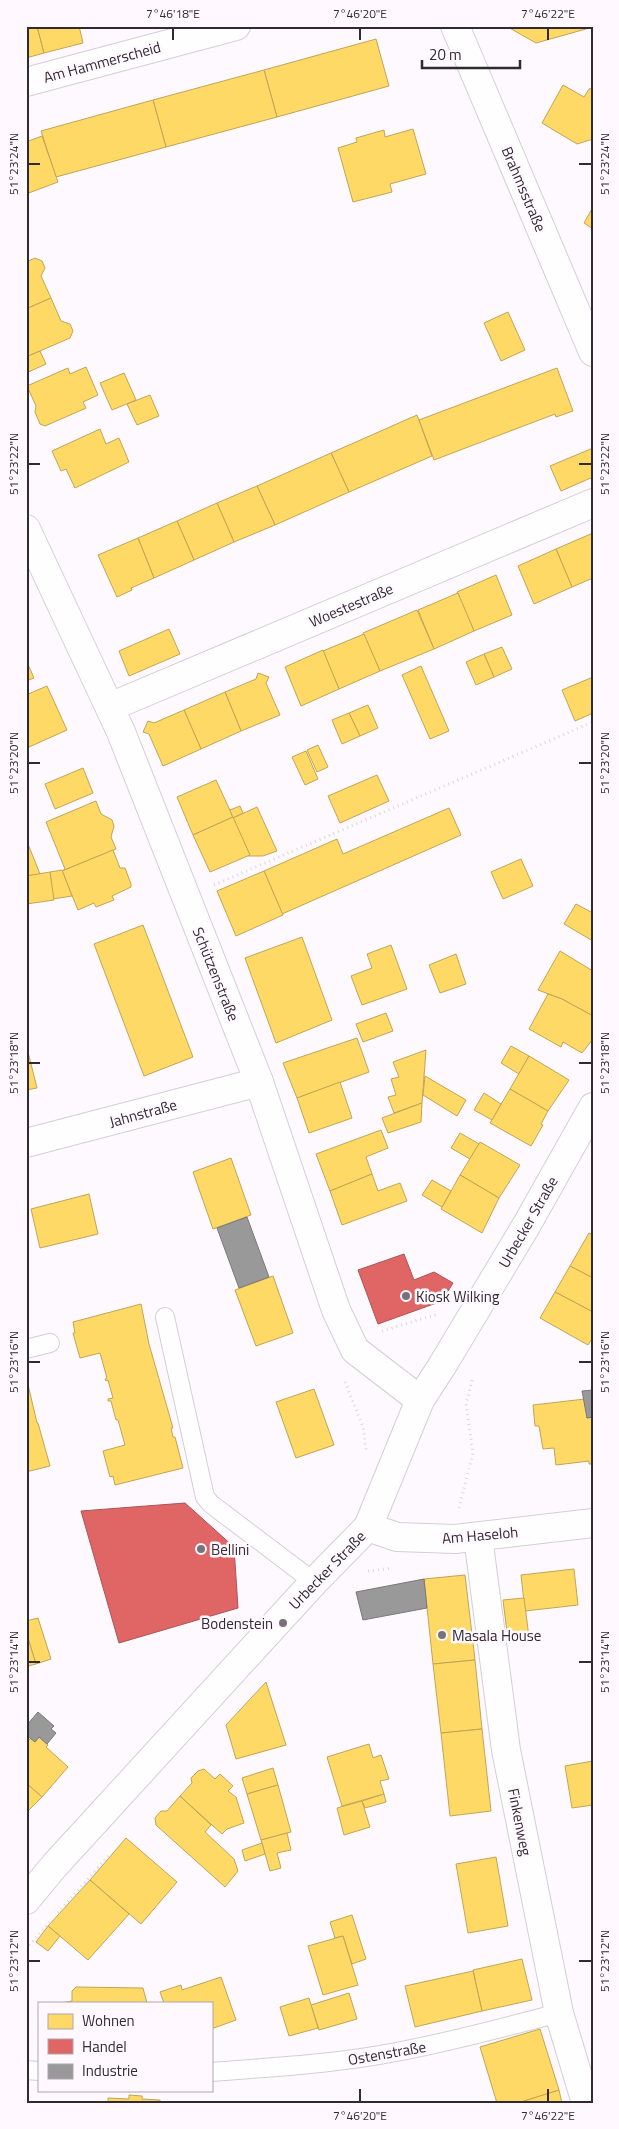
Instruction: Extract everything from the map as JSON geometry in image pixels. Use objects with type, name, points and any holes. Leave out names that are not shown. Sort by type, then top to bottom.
[{"type":"street","name":"Am Hammerscheid","points":[[26,82],[236,26]]},
{"type":"street","name":"Brahmsstraße","points":[[455,26],[593,352]]},
{"type":"street","name":"Woestestraße","points":[[110,708],[593,503]]},
{"type":"street","name":"Schützenstraße","points":[[26,529],[110,708],[259,1082],[336,1310],[355,1350],[420,1400]]},
{"type":"street","name":"Jahnstraße","points":[[26,1143],[259,1082]]},
{"type":"street","name":"Urbecker Straße","points":[[26,1900],[55,1865],[314,1582],[368,1527],[420,1400],[526,1226],[593,1107]]},
{"type":"street","name":"Am Haseloh","points":[[368,1527],[397,1537],[455,1539],[593,1523]]},
{"type":"street","name":"Finkenweg","points":[[478,1537],[506,1750],[559,2013],[586,2103]]},
{"type":"lane","points":[[165,1317],[205,1497],[211,1504],[314,1582]]},
{"type":"lane","points":[[26,1349],[50,1343]]},
{"type":"lane","name":"Ostenstraße","points":[[212,2072],[328,2062],[396,2053],[474,2036],[559,2013]]},
{"type":"path","points":[[185,898],[593,722]]},
{"type":"path","points":[[367,1454],[363,1427],[337,1364],[373,1333],[444,1311],[467,1325]]},
{"type":"path","points":[[459,1514],[459,1503],[473,1452],[466,1404],[474,1371]]},
{"type":"path","points":[[366,1572],[394,1568]]},
{"type":"path","points":[[26,1949],[110,1853]]},
{"type":"building: Wohnen","points":[[26,26],[37,26],[44,53],[26,58]]},
{"type":"building: Wohnen","points":[[37,26],[79,26],[83,43],[44,53]]},
{"type":"building: Wohnen","points":[[506,26],[593,26],[593,27],[536,43]]},
{"type":"building: Wohnen","points":[[376,39],[389,86],[277,117],[264,70]]},
{"type":"building: Wohnen","points":[[264,70],[277,117],[166,147],[153,100]]},
{"type":"building: Wohnen","points":[[563,85],[584,97],[589,89],[593,88],[593,139],[577,144],[542,123]]},
{"type":"building: Wohnen","points":[[153,100],[166,147],[56,177],[41,131]]},
{"type":"building: Wohnen","points":[[413,129],[426,174],[390,184],[392,192],[353,202],[338,148],[357,142],[356,138],[384,130],[385,137]]},
{"type":"building: Wohnen","points":[[42,136],[58,182],[26,194],[26,142]]},
{"type":"building: Wohnen","points":[[593,207],[593,229],[584,223]]},
{"type":"building: Wohnen","points":[[35,258],[42,261],[45,268],[41,276],[51,298],[26,309],[26,262]]},
{"type":"building: Wohnen","points":[[51,298],[61,321],[70,324],[73,331],[70,338],[26,357],[26,309]]},
{"type":"building: Wohnen","points":[[508,312],[525,350],[501,361],[484,323]]},
{"type":"building: Wohnen","points":[[40,351],[46,364],[26,373],[26,357]]},
{"type":"building: Wohnen","points":[[86,367],[98,395],[83,402],[86,408],[45,426],[40,424],[35,412],[36,406],[27,386],[68,368],[70,374]]},
{"type":"building: Wohnen","points":[[557,368],[573,411],[556,417],[555,414],[434,460],[419,420]]},
{"type":"building: Wohnen","points":[[124,373],[136,400],[112,410],[100,383]]},
{"type":"building: Wohnen","points":[[150,395],[159,416],[137,425],[127,404]]},
{"type":"building: Wohnen","points":[[417,415],[432,456],[349,492],[331,453]]},
{"type":"building: Wohnen","points":[[100,429],[106,444],[119,438],[129,462],[75,488],[66,469],[61,471],[52,451]]},
{"type":"building: Wohnen","points":[[593,448],[593,477],[561,491],[550,466]]},
{"type":"building: Wohnen","points":[[331,453],[349,492],[275,525],[257,486]]},
{"type":"building: Wohnen","points":[[257,486],[275,525],[234,542],[217,503]]},
{"type":"building: Wohnen","points":[[217,503],[234,542],[194,560],[177,521]]},
{"type":"building: Wohnen","points":[[177,521],[194,560],[154,578],[138,538]]},
{"type":"building: Wohnen","points":[[593,533],[593,578],[572,587],[556,549]]},
{"type":"building: Wohnen","points":[[138,538],[154,578],[131,588],[132,590],[117,597],[98,555]]},
{"type":"building: Wohnen","points":[[556,549],[572,587],[534,604],[518,566]]},
{"type":"building: Wohnen","points":[[496,575],[512,615],[474,631],[457,592]]},
{"type":"building: Wohnen","points":[[458,593],[474,631],[434,649],[418,610]]},
{"type":"building: Wohnen","points":[[417,610],[434,649],[380,671],[363,633]]},
{"type":"building: Wohnen","points":[[169,629],[180,654],[129,676],[119,651]]},
{"type":"building: Wohnen","points":[[364,634],[380,671],[339,689],[323,651]]},
{"type":"building: Wohnen","points":[[502,647],[512,669],[494,677],[484,654]]},
{"type":"building: Wohnen","points":[[323,650],[339,689],[301,706],[285,667]]},
{"type":"building: Wohnen","points":[[484,654],[494,677],[476,685],[466,662]]},
{"type":"building: Wohnen","points":[[26,660],[34,678],[26,681]]},
{"type":"building: Wohnen","points":[[421,666],[449,731],[430,739],[402,675]]},
{"type":"building: Wohnen","points":[[258,673],[269,677],[266,683],[280,715],[241,731],[225,692],[256,679]]},
{"type":"building: Wohnen","points":[[593,677],[593,713],[575,721],[562,690]]},
{"type":"building: Wohnen","points":[[47,686],[67,730],[29,747],[26,742],[26,695]]},
{"type":"building: Wohnen","points":[[225,692],[241,731],[201,749],[184,710]]},
{"type":"building: Wohnen","points":[[368,705],[378,728],[360,736],[349,713]]},
{"type":"building: Wohnen","points":[[184,710],[201,749],[163,766],[149,734],[143,732],[148,721],[154,723]]},
{"type":"building: Wohnen","points":[[349,713],[360,736],[342,744],[332,720]]},
{"type":"building: Wohnen","points":[[318,745],[328,767],[317,772],[307,750]]},
{"type":"building: Wohnen","points":[[306,751],[318,779],[305,785],[292,757]]},
{"type":"building: Wohnen","points":[[83,768],[93,793],[55,809],[45,784]]},
{"type":"building: Wohnen","points":[[377,775],[389,801],[340,823],[328,796]]},
{"type":"building: Wohnen","points":[[216,780],[233,817],[193,835],[177,797]]},
{"type":"building: Wohnen","points":[[96,801],[101,814],[112,820],[114,826],[111,837],[116,849],[62,871],[65,869],[46,822]]},
{"type":"building: Wohnen","points":[[240,806],[243,813],[233,818],[230,810]]},
{"type":"building: Wohnen","points":[[257,807],[277,851],[263,856],[248,856],[233,818]]},
{"type":"building: Wohnen","points":[[449,808],[461,835],[282,914],[264,871],[337,839],[343,854]]},
{"type":"building: Wohnen","points":[[233,817],[250,855],[210,872],[193,835]]},
{"type":"building: Wohnen","points":[[26,839],[40,874],[26,876]]},
{"type":"building: Wohnen","points":[[113,850],[120,868],[125,868],[131,887],[112,896],[114,900],[96,907],[94,903],[78,910],[62,871]]},
{"type":"building: Wohnen","points":[[521,859],[533,886],[503,899],[491,872]]},
{"type":"building: Wohnen","points":[[62,870],[72,896],[53,899],[50,872]]},
{"type":"building: Wohnen","points":[[264,871],[283,915],[236,936],[217,891]]},
{"type":"building: Wohnen","points":[[50,872],[54,900],[26,904],[26,876]]},
{"type":"building: Wohnen","points":[[576,904],[593,913],[593,941],[564,924]]},
{"type":"building: Wohnen","points":[[143,925],[193,1057],[144,1076],[94,944]]},
{"type":"building: Wohnen","points":[[302,937],[332,1020],[276,1043],[245,958]]},
{"type":"building: Wohnen","points":[[391,945],[407,989],[362,1005],[351,976],[372,968],[367,954]]},
{"type":"building: Wohnen","points":[[560,951],[593,971],[593,1016],[562,999],[538,990]]},
{"type":"building: Wohnen","points":[[456,954],[466,984],[440,993],[429,965]]},
{"type":"building: Wohnen","points":[[548,994],[562,999],[593,1016],[593,1039],[582,1053],[563,1042],[561,1047],[529,1029]]},
{"type":"building: Wohnen","points":[[386,1013],[393,1031],[363,1042],[356,1024]]},
{"type":"building: Wohnen","points":[[357,1038],[369,1072],[297,1098],[283,1063]]},
{"type":"building: Wohnen","points":[[26,1044],[37,1088],[26,1090]]},
{"type":"building: Wohnen","points":[[511,1046],[529,1056],[519,1074],[501,1063]]},
{"type":"building: Wohnen","points":[[426,1050],[422,1103],[394,1113],[388,1097],[396,1095],[391,1079],[399,1077],[393,1062]]},
{"type":"building: Wohnen","points":[[529,1056],[569,1080],[548,1111],[510,1089]]},
{"type":"building: Wohnen","points":[[425,1076],[466,1100],[457,1116],[423,1095]]},
{"type":"building: Wohnen","points":[[340,1082],[352,1118],[309,1133],[297,1098]]},
{"type":"building: Wohnen","points":[[510,1089],[548,1111],[541,1124],[543,1125],[531,1146],[490,1123]]},
{"type":"building: Wohnen","points":[[484,1093],[501,1104],[492,1120],[474,1110]]},
{"type":"building: Wohnen","points":[[422,1103],[421,1122],[388,1133],[382,1118]]},
{"type":"building: Wohnen","points":[[381,1130],[388,1148],[366,1157],[372,1174],[330,1191],[316,1154]]},
{"type":"building: Wohnen","points":[[460,1133],[479,1144],[470,1159],[451,1148]]},
{"type":"building: Wohnen","points":[[480,1142],[520,1165],[499,1198],[460,1175]]},
{"type":"building: Wohnen","points":[[231,1158],[251,1215],[213,1229],[193,1172]]},
{"type":"building: Wohnen","points":[[372,1174],[378,1191],[400,1183],[407,1201],[342,1225],[330,1191]]},
{"type":"building: Wohnen","points":[[460,1175],[499,1198],[482,1233],[441,1209]]},
{"type":"building: Wohnen","points":[[432,1180],[451,1191],[442,1207],[422,1195]]},
{"type":"building: Wohnen","points":[[89,1194],[98,1234],[40,1248],[31,1209]]},
{"type":"building: Wohnen","points":[[589,1233],[593,1235],[593,1278],[570,1266]]},
{"type":"building: Wohnen","points":[[570,1266],[593,1278],[593,1312],[555,1292]]},
{"type":"building: Wohnen","points":[[273,1276],[293,1333],[256,1346],[235,1290]]},
{"type":"building: Wohnen","points":[[555,1292],[593,1312],[593,1337],[588,1345],[540,1318]]},
{"type":"building: Wohnen","points":[[141,1304],[149,1344],[183,1468],[115,1485],[113,1476],[110,1477],[103,1451],[125,1445],[111,1401],[108,1401],[108,1399],[113,1398],[108,1380],[106,1381],[105,1379],[107,1378],[100,1353],[80,1358],[73,1333],[75,1333],[73,1322]]},
{"type":"building: Wohnen","points":[[26,1376],[50,1466],[26,1472]]},
{"type":"building: Wohnen","points":[[314,1389],[334,1445],[296,1458],[276,1402]]},
{"type":"building: Wohnen","points":[[585,1399],[587,1418],[593,1417],[593,1464],[589,1464],[589,1461],[556,1465],[554,1448],[543,1449],[539,1426],[535,1426],[533,1405]]},
{"type":"building: Wohnen","points":[[574,1569],[578,1605],[525,1611],[521,1575]]},
{"type":"building: Wohnen","points":[[465,1575],[475,1660],[433,1664],[424,1579]]},
{"type":"building: Wohnen","points":[[524,1598],[529,1637],[508,1640],[503,1600]]},
{"type":"building: Wohnen","points":[[38,1618],[51,1659],[36,1664],[26,1632],[26,1621]]},
{"type":"building: Wohnen","points":[[26,1632],[36,1664],[28,1666],[26,1669]]},
{"type":"building: Wohnen","points":[[475,1660],[482,1729],[441,1733],[433,1664]]},
{"type":"building: Wohnen","points":[[266,1682],[286,1745],[236,1759],[226,1725]]},
{"type":"building: Wohnen","points":[[482,1729],[491,1811],[450,1816],[441,1733]]},
{"type":"building: Wohnen","points":[[39,1737],[48,1745],[46,1747],[68,1767],[42,1797],[26,1783],[26,1743],[31,1738],[35,1742]]},
{"type":"building: Wohnen","points":[[369,1744],[373,1758],[381,1755],[389,1779],[380,1781],[384,1794],[342,1806],[327,1757]]},
{"type":"building: Wohnen","points":[[593,1761],[593,1805],[572,1808],[565,1766]]},
{"type":"building: Wohnen","points":[[273,1768],[278,1785],[247,1794],[242,1778]]},
{"type":"building: Wohnen","points":[[204,1769],[215,1779],[220,1774],[233,1786],[228,1791],[236,1797],[244,1823],[227,1829],[222,1834],[180,1796],[192,1783],[191,1778],[198,1771]]},
{"type":"building: Wohnen","points":[[26,1783],[42,1797],[26,1813]]},
{"type":"building: Wohnen","points":[[278,1785],[291,1832],[261,1840],[247,1794]]},
{"type":"building: Wohnen","points":[[384,1794],[386,1802],[365,1808],[362,1801]]},
{"type":"building: Wohnen","points":[[180,1796],[211,1825],[205,1832],[234,1859],[238,1871],[225,1887],[156,1825],[155,1818],[161,1811],[167,1811]]},
{"type":"building: Wohnen","points":[[362,1801],[370,1827],[344,1835],[337,1808]]},
{"type":"building: Wohnen","points":[[287,1833],[291,1850],[277,1853],[281,1868],[270,1871],[261,1840]]},
{"type":"building: Wohnen","points":[[126,1838],[177,1882],[141,1924],[90,1880]]},
{"type":"building: Wohnen","points":[[262,1843],[265,1854],[245,1861],[242,1850]]},
{"type":"building: Wohnen","points":[[496,1857],[508,1926],[468,1933],[456,1864]]},
{"type":"building: Wohnen","points":[[90,1880],[129,1914],[88,1960],[48,1926]]},
{"type":"building: Wohnen","points":[[352,1915],[366,1959],[352,1964],[343,1936],[335,1938],[330,1922]]},
{"type":"building: Wohnen","points":[[48,1926],[60,1936],[48,1951],[36,1942]]},
{"type":"building: Wohnen","points":[[343,1936],[358,1985],[323,1995],[308,1946]]},
{"type":"building: Wohnen","points":[[522,1959],[532,2000],[482,2011],[473,1970]]},
{"type":"building: Wohnen","points":[[473,1971],[482,2011],[415,2027],[405,1986]]},
{"type":"building: Wohnen","points":[[221,1977],[236,2020],[212,2029],[212,2002],[164,2002],[160,1992],[181,1985],[182,1990]]},
{"type":"building: Wohnen","points":[[76,1987],[143,1988],[147,2002],[66,2002],[72,2001],[72,1991]]},
{"type":"building: Wohnen","points":[[349,1993],[357,2019],[319,2030],[311,2005]]},
{"type":"building: Wohnen","points":[[309,1998],[318,2028],[289,2036],[280,2007]]},
{"type":"building: Wohnen","points":[[540,2029],[559,2090],[518,2103],[497,2103],[480,2047]]},
{"type":"building: Wohnen","points":[[559,2090],[562,2103],[518,2103]]},
{"type":"building: Wohnen","points":[[129,2095],[142,2096],[142,2099],[160,2100],[160,2103],[108,2103],[108,2098],[129,2099]]},
{"type":"building: Handel","points":[[404,1254],[414,1280],[434,1272],[453,1283],[442,1301],[378,1324],[358,1270]]},
{"type":"building: Handel","points":[[185,1503],[234,1547],[238,1608],[119,1643],[81,1511]]},
{"type":"building: Industrie","points":[[247,1217],[269,1277],[239,1288],[217,1228]]},
{"type":"building: Industrie","points":[[593,1390],[593,1417],[587,1418],[582,1391]]},
{"type":"building: Industrie","points":[[424,1579],[427,1608],[363,1620],[356,1592]]},
{"type":"building: Industrie","points":[[38,1712],[54,1726],[51,1729],[56,1733],[47,1744],[39,1737],[35,1742],[26,1735],[26,1726]]},
{"type":"place","name":"Kiosk Wilking","points":[[406,1296]]},
{"type":"place","name":"Bellini","points":[[201,1549]]},
{"type":"place","name":"Bodenstein","points":[[283,1623]]},
{"type":"place","name":"Masala House","points":[[442,1635]]}]
